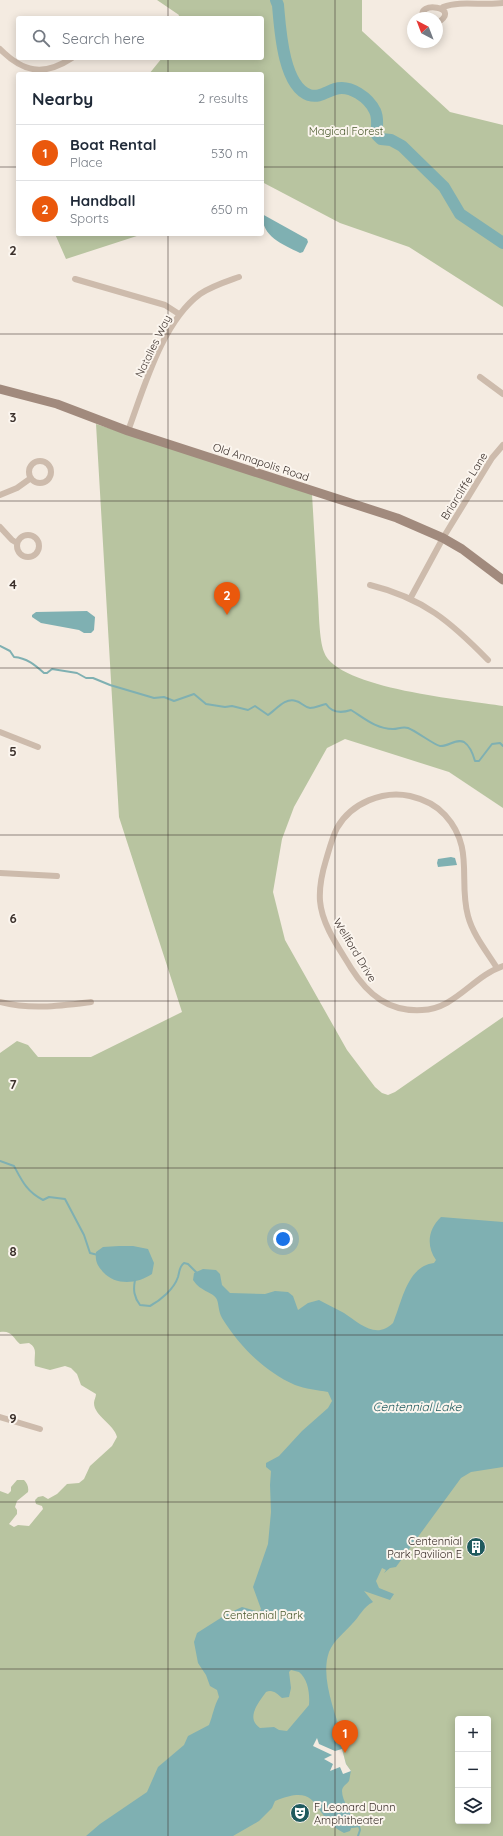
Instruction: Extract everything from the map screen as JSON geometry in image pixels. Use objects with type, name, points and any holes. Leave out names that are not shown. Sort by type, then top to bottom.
[{"type":"street","points":[[423,12],[423,10],[430,3],[436,2],[443,7],[443,18]]},
{"type":"street","points":[[443,7],[454,3],[503,3]]},
{"type":"street","points":[[0,49],[17,64],[25,68],[35,70],[53,68],[68,60]]},
{"type":"street","name":"Natalies Way","points":[[128,431],[154,362],[168,332],[179,314],[199,295],[209,288],[239,277]]},
{"type":"street","points":[[75,279],[164,304],[179,314]]},
{"type":"street","points":[[480,377],[503,394]]},
{"type":"street","name":"Old Annapolis Road","points":[[0,389],[57,404],[128,431],[397,518],[443,538],[481,562],[503,580]]},
{"type":"street","name":"Briarcliffe Lane","points":[[410,599],[443,538],[492,458],[503,445]]},
{"type":"street","points":[[0,495],[24,484],[31,478]]},
{"type":"street","points":[[0,527],[17,543]]},
{"type":"street","points":[[370,585],[394,591],[446,620],[488,660]]},
{"type":"street","points":[[0,732],[38,747]]},
{"type":"street","name":"Wellford Drive","points":[[395,795],[420,799],[431,804],[444,814],[453,825],[460,838],[463,851],[468,916],[472,927],[500,967],[479,979],[448,1003],[436,1008],[423,1010],[399,1009],[386,1004],[373,996],[361,983],[329,930],[320,901],[324,869],[330,845],[338,827],[346,816],[358,806],[372,799],[395,795]]},
{"type":"street","points":[[0,873],[57,876]]},
{"type":"street","points":[[0,1002],[45,1008],[91,1002]]},
{"type":"street","points":[[0,1417],[40,1429]]},
{"type":"green space","name":"Magical Forest","points":[[157,0],[362,0],[362,31],[450,112],[503,125],[503,307],[409,247],[340,223],[264,183],[264,72],[151,72],[160,60],[264,60],[264,16],[179,15]]},
{"type":"green space","points":[[56,236],[137,236],[66,259]]},
{"type":"green space","name":"Centennial Park","points":[[96,424],[312,494],[320,633],[324,652],[334,665],[352,675],[377,684],[405,691],[503,706],[503,808],[449,772],[345,739],[327,748],[294,807],[282,839],[273,892],[285,940],[347,1050],[375,1087],[382,1093],[388,1095],[395,1092],[503,1017],[503,1836],[0,1836],[0,1491],[8,1494],[11,1491],[11,1487],[17,1480],[25,1481],[28,1487],[28,1492],[17,1501],[15,1507],[17,1514],[9,1524],[14,1527],[18,1525],[29,1526],[43,1509],[42,1506],[36,1504],[35,1500],[38,1497],[43,1496],[48,1499],[57,1494],[67,1484],[79,1483],[84,1479],[90,1466],[112,1446],[117,1437],[112,1428],[100,1416],[95,1408],[94,1402],[96,1394],[81,1385],[77,1374],[71,1368],[65,1366],[50,1370],[35,1366],[35,1350],[32,1345],[29,1343],[20,1344],[10,1333],[0,1332],[0,1053],[17,1041],[28,1045],[38,1057],[91,1057],[182,1012],[119,817]]},
{"type":"water","points":[[264,215],[307,239],[308,242],[303,252],[300,253],[274,239],[265,229]]},
{"type":"water","points":[[87,611],[95,617],[94,630],[91,633],[84,633],[79,630],[41,623],[32,617],[32,615],[36,612]]},
{"type":"water","points":[[451,857],[455,858],[457,865],[438,867],[438,859]]},
{"type":"water","name":"Centennial Lake","points":[[441,1217],[503,1222],[503,1467],[471,1472],[461,1478],[396,1567],[390,1568],[384,1573],[386,1570],[382,1568],[376,1581],[379,1588],[394,1594],[390,1600],[364,1591],[373,1602],[364,1609],[355,1621],[336,1640],[329,1652],[326,1672],[327,1683],[342,1736],[347,1740],[342,1750],[346,1764],[351,1771],[349,1781],[342,1789],[344,1801],[352,1820],[350,1831],[344,1833],[333,1826],[315,1803],[309,1798],[301,1795],[290,1796],[275,1801],[272,1808],[259,1821],[233,1836],[86,1836],[100,1824],[147,1792],[158,1767],[184,1745],[188,1736],[209,1725],[219,1697],[217,1690],[210,1686],[206,1675],[198,1663],[194,1642],[197,1633],[227,1614],[242,1607],[259,1612],[261,1609],[253,1587],[268,1544],[271,1512],[271,1471],[266,1467],[266,1463],[279,1456],[302,1431],[328,1408],[332,1401],[328,1392],[295,1385],[273,1373],[254,1357],[229,1329],[222,1318],[216,1298],[199,1287],[193,1280],[194,1273],[203,1269],[216,1270],[220,1274],[222,1285],[230,1293],[265,1294],[275,1291],[288,1292],[293,1296],[298,1310],[308,1303],[319,1300],[368,1328],[380,1330],[387,1328],[393,1323],[407,1286],[417,1271],[434,1263],[436,1260],[431,1249],[430,1238],[433,1227]],"holes":[[[291,1670],[299,1672],[308,1687],[309,1705],[287,1731],[279,1730],[274,1727],[260,1728],[256,1724],[253,1715],[260,1700],[268,1691],[275,1692],[282,1698],[289,1697],[291,1688],[289,1672]]]},
{"type":"water","points":[[133,1246],[148,1249],[154,1263],[152,1274],[140,1280],[127,1282],[114,1280],[108,1277],[98,1265],[96,1260],[96,1252],[103,1247]]},
{"type":"pier","points":[[317,1738],[319,1744],[335,1751],[342,1749],[346,1764],[351,1771],[343,1774],[340,1767],[330,1771],[333,1764],[324,1759],[332,1755],[313,1746]]},
{"type":"waterway","points":[[276,0],[278,5],[284,55],[293,80],[300,89],[309,95],[316,96],[335,89],[347,88],[364,97],[375,111],[377,120],[377,135],[381,139],[391,140],[402,146],[444,187],[460,214],[503,243]]},
{"type":"waterway","points":[[0,646],[10,651],[14,657],[27,660],[44,673],[47,673],[52,669],[77,673],[86,678],[93,678],[110,685],[154,698],[164,697],[174,701],[194,694],[206,704],[225,707],[232,706],[248,710],[255,706],[268,715],[284,702],[292,700],[310,708],[326,704],[328,707],[337,712],[351,710],[370,722],[387,729],[406,727],[440,746],[458,741],[464,742],[470,748],[475,761],[479,761],[492,744],[500,743],[503,746]]},
{"type":"waterway","points":[[0,1161],[14,1166],[26,1186],[37,1197],[43,1200],[49,1197],[65,1199],[84,1235],[90,1253],[98,1255]]},
{"type":"waterway","points":[[135,1280],[134,1293],[136,1299],[140,1305],[150,1306],[170,1290],[178,1277],[182,1264],[188,1264],[197,1273]]},
{"type":"waterway","points":[[352,1827],[359,1826],[360,1830],[358,1836]]},
{"type":"place","name":"Handball","points":[[227,615]]},
{"type":"place","name":"Centennial Park Pavilion E","points":[[476,1547]]},
{"type":"place","name":"Boat Rental","points":[[345,1753]]},
{"type":"place","name":"F Leonard Dunn Amphitheater","points":[[300,1813]]}]
